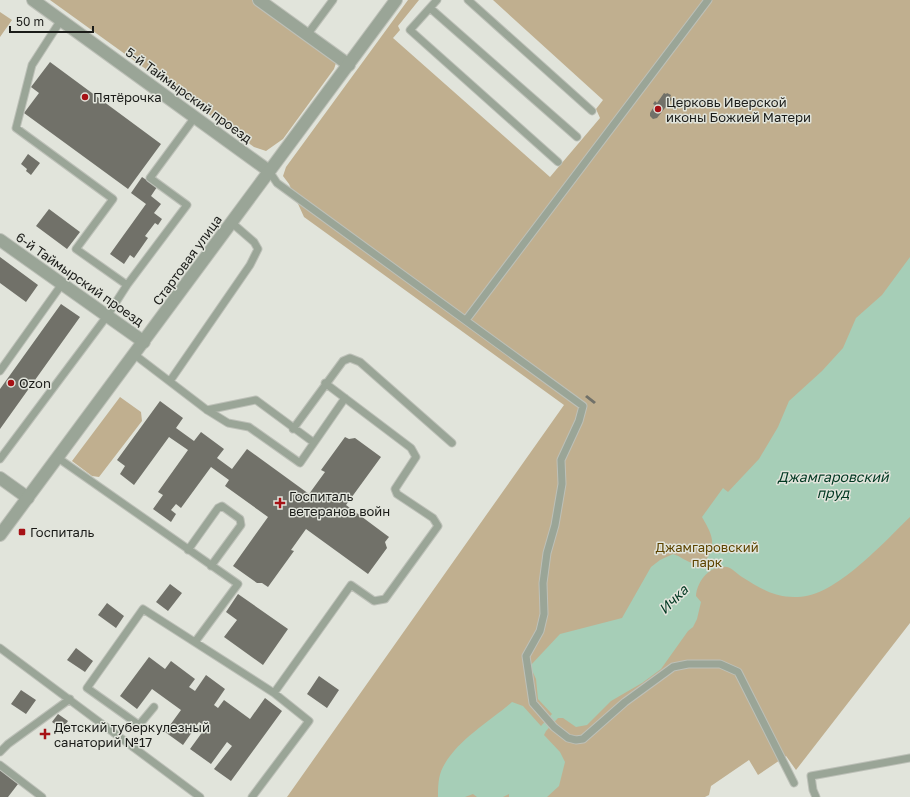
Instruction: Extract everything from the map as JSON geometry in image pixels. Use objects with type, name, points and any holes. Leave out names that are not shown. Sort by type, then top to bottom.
[{"type":"street","name":"5-й Таймырский проезд","points":[[33,0],[269,171]]},
{"type":"street","points":[[259,0],[349,65]]},
{"type":"street","name":"Стартовая улица","points":[[0,536],[396,0]]},
{"type":"street","name":"6-й Таймырский проезд","points":[[0,240],[144,342]]},
{"type":"street","points":[[0,478],[28,498]]},
{"type":"lane","points":[[307,36],[333,0]]},
{"type":"lane","points":[[437,0],[410,30],[558,162]]},
{"type":"lane","points":[[468,0],[592,111]]},
{"type":"lane","points":[[466,320],[708,0]]},
{"type":"lane","points":[[430,8],[577,137]]},
{"type":"lane","points":[[61,20],[32,65],[16,128],[112,199],[76,249],[127,285]]},
{"type":"lane","points":[[0,459],[107,316],[127,285],[187,204],[150,178],[195,117]]},
{"type":"lane","points":[[269,171],[277,183],[583,406],[579,422],[561,460],[562,484],[555,525],[547,553],[543,583],[544,614],[540,631],[526,656],[533,703],[545,718],[568,738],[576,740],[584,739],[625,702],[672,666],[688,664],[720,664],[738,672],[794,783]]},
{"type":"lane","points":[[170,380],[250,265],[258,249],[254,242],[232,223]]},
{"type":"lane","points":[[0,371],[62,284]]},
{"type":"lane","points":[[134,355],[170,380],[207,410],[228,423],[249,427],[300,463],[313,442],[345,398]]},
{"type":"lane","points":[[293,429],[343,360],[350,358],[360,362],[452,443]]},
{"type":"lane","points":[[274,693],[352,585],[374,601],[385,600],[438,526],[433,518],[397,494],[395,489],[416,456],[411,448],[326,383]]},
{"type":"lane","points":[[207,410],[256,400],[293,429],[313,442]]},
{"type":"lane","points":[[58,458],[238,584],[195,642]]},
{"type":"lane","points":[[188,550],[218,508],[222,506],[240,519],[242,524],[212,566]]},
{"type":"lane","points":[[154,707],[139,725],[87,688],[143,609],[274,693],[309,722],[252,797]]},
{"type":"lane","points":[[0,648],[200,797]]},
{"type":"lane","points":[[0,752],[8,744],[70,699]]},
{"type":"lane","points":[[816,797],[813,790],[811,776],[910,758]]},
{"type":"lane","points":[[0,765],[42,797]]},
{"type":"green space","points":[[50,0],[253,0],[333,59],[336,63],[334,69],[283,139],[266,151],[254,147]]},
{"type":"green space","name":"Джамгаровский парк","points":[[408,0],[419,0],[398,26],[400,30],[393,38],[550,177],[600,118],[596,109],[603,100],[493,0],[910,0],[910,623],[796,770],[786,756],[758,775],[749,760],[711,786],[709,795],[705,797],[287,797],[564,405],[304,217],[289,184],[283,176],[286,167]]},
{"type":"green space","points":[[0,12],[12,20],[0,37]]},
{"type":"green space","points":[[120,397],[141,412],[142,421],[99,477],[92,476],[72,461]]},
{"type":"water","name":"Джамгаровский пруд","points":[[910,257],[910,517],[873,553],[843,578],[828,588],[812,595],[798,597],[782,596],[762,589],[727,567],[715,568],[702,579],[697,590],[696,596],[701,602],[697,619],[693,627],[688,631],[661,669],[642,683],[611,701],[587,725],[576,727],[563,718],[558,718],[546,731],[544,735],[560,752],[565,762],[559,786],[547,797],[509,797],[509,794],[503,797],[477,797],[473,794],[465,797],[438,797],[440,774],[449,757],[456,748],[512,702],[523,706],[541,726],[552,714],[538,699],[536,679],[530,666],[560,634],[622,618],[651,567],[660,560],[673,554],[693,563],[698,563],[702,562],[708,557],[712,540],[702,517],[723,488],[728,492],[759,459],[778,427],[789,401],[822,371],[843,348],[856,318],[882,295]]},
{"type":"building","points":[[50,62],[161,144],[128,189],[24,113],[39,93],[31,87]]},
{"type":"building","name":"Церковь Иверской иконы Божией Матери","points":[[664,93],[671,95],[670,97],[672,99],[657,118],[653,119],[650,116],[650,113],[655,105],[653,104],[655,101],[657,103]]},
{"type":"building","points":[[28,154],[40,163],[31,175],[21,164]]},
{"type":"building","points":[[142,177],[157,187],[151,196],[161,204],[154,213],[162,219],[158,225],[155,223],[145,236],[148,238],[134,258],[130,255],[124,264],[110,254],[146,204],[131,193]]},
{"type":"building","points":[[49,209],[80,232],[67,249],[36,226]]},
{"type":"building","points":[[0,257],[38,285],[26,302],[0,283]]},
{"type":"building","points":[[61,304],[80,317],[0,429],[0,389]]},
{"type":"building","points":[[587,395],[596,402],[594,404],[585,397]]},
{"type":"building","points":[[160,401],[183,418],[176,428],[194,441],[201,432],[224,449],[217,458],[232,469],[247,449],[309,494],[325,472],[321,470],[345,437],[349,439],[355,438],[381,457],[346,505],[389,537],[385,542],[387,548],[368,574],[306,529],[291,550],[294,551],[268,587],[262,583],[257,583],[233,566],[268,517],[225,486],[229,480],[211,467],[181,508],[176,504],[171,510],[176,514],[171,522],[153,509],[163,495],[158,492],[188,450],[169,437],[134,485],[120,474],[125,466],[117,460]]},
{"type":"building","points":[[170,584],[182,593],[168,611],[156,602]]},
{"type":"building","points":[[238,594],[288,629],[263,665],[224,637],[237,620],[226,612]]},
{"type":"building","points":[[107,603],[124,616],[116,628],[98,615]]},
{"type":"building","points":[[76,648],[93,661],[85,672],[67,660]]},
{"type":"building","points":[[149,657],[165,669],[171,661],[195,679],[189,687],[195,691],[206,675],[225,689],[214,705],[218,708],[224,700],[250,719],[265,698],[282,711],[231,781],[214,769],[232,746],[227,742],[211,764],[190,749],[206,727],[199,722],[183,745],[165,732],[181,710],[152,689],[137,709],[120,696]]},
{"type":"building","points":[[319,676],[339,690],[327,708],[307,694]]},
{"type":"building","points":[[21,690],[36,700],[26,714],[11,704]]},
{"type":"building","points":[[58,714],[68,721],[62,729],[52,722]]},
{"type":"building","points":[[0,770],[18,784],[8,797],[0,797]]},
{"type":"place","name":"Пятёрочка","points":[[85,97]]},
{"type":"place","name":"Церковь Иверской иконы Божией Матери","points":[[658,109]]},
{"type":"place","name":"Ozon","points":[[11,383]]},
{"type":"place","name":"Госпиталь ветеранов войн","points":[[280,503]]},
{"type":"place","name":"Госпиталь","points":[[22,532]]},
{"type":"place","name":"Детский туберкулезный санаторий №17","points":[[45,734]]},
{"type":"water label","name":"Ичка","points":[[673,599]]}]
